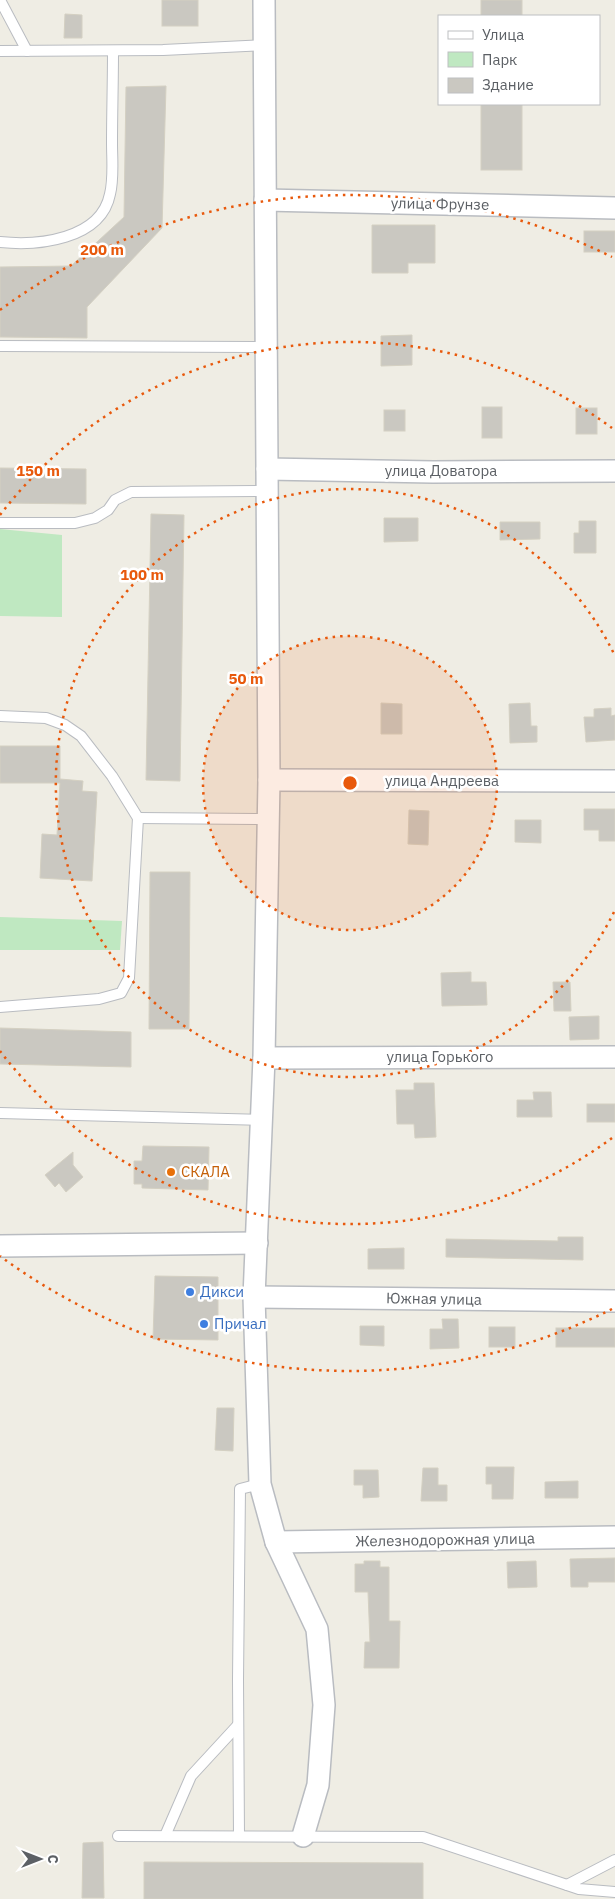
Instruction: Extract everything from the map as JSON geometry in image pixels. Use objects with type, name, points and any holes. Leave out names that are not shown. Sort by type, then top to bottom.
[{"type":"street","points":[[264,0],[269,780],[264,1058],[254,1297],[260,1484],[276,1542],[317,1628],[324,1705],[318,1786],[303,1836]]},
{"type":"street","name":"улица Фрунзе","points":[[265,200],[615,208]]},
{"type":"street","name":"улица Доватора","points":[[267,468],[433,472],[615,471]]},
{"type":"street","name":"улица Андреева","points":[[269,780],[615,781]]},
{"type":"street","name":"улица Горького","points":[[264,1058],[615,1057]]},
{"type":"street","points":[[0,1246],[257,1243]]},
{"type":"street","name":"Южная улица","points":[[254,1297],[615,1301]]},
{"type":"street","name":"Железнодорожная улица","points":[[276,1542],[615,1537]]},
{"type":"lane","points":[[0,0],[27,51]]},
{"type":"lane","points":[[0,51],[113,51],[264,45]]},
{"type":"lane","points":[[0,242],[39,243],[66,237],[87,227],[101,212],[110,195],[113,51]]},
{"type":"lane","points":[[0,346],[266,347]]},
{"type":"lane","points":[[0,523],[76,523],[95,518],[108,510],[115,500],[131,492],[267,492]]},
{"type":"lane","points":[[0,716],[46,718],[65,725],[81,736],[112,776],[138,818],[130,978],[121,993],[99,1000],[0,1007]]},
{"type":"lane","points":[[138,818],[268,819]]},
{"type":"lane","points":[[0,1113],[262,1120]]},
{"type":"lane","points":[[240,1836],[238,1725],[240,1489],[260,1484]]},
{"type":"lane","points":[[165,1836],[191,1776],[238,1725]]},
{"type":"lane","points":[[118,1836],[423,1836],[579,1889],[615,1892]]},
{"type":"lane","points":[[566,1885],[615,1860]]},
{"type":"green space","points":[[0,529],[62,535],[62,617],[0,616]]},
{"type":"green space","points":[[0,917],[122,921],[120,950],[0,950]]},
{"type":"building","points":[[162,0],[198,0],[198,26],[162,26]]},
{"type":"building","points":[[481,0],[522,0],[522,15],[481,15]]},
{"type":"building","points":[[65,14],[82,15],[82,38],[64,38]]},
{"type":"building","points":[[166,86],[162,228],[87,307],[87,338],[0,337],[0,267],[71,266],[124,217],[126,87]]},
{"type":"building","points":[[481,105],[522,105],[522,170],[481,170]]},
{"type":"building","points":[[372,225],[435,225],[435,263],[408,263],[408,273],[372,273]]},
{"type":"building","points":[[584,231],[615,231],[615,252],[584,252]]},
{"type":"building","points":[[412,335],[412,365],[381,366],[381,336]]},
{"type":"building","points":[[482,407],[502,407],[502,438],[482,438]]},
{"type":"building","points":[[576,408],[597,408],[597,434],[576,434]]},
{"type":"building","points":[[384,410],[405,410],[405,431],[384,431]]},
{"type":"building","points":[[0,468],[86,469],[86,504],[0,503]]},
{"type":"building","points":[[151,514],[184,515],[180,781],[146,780]]},
{"type":"building","points":[[384,518],[418,518],[418,541],[384,542]]},
{"type":"building","points":[[579,521],[596,521],[596,553],[574,553],[574,533],[579,533]]},
{"type":"building","points":[[500,522],[540,522],[540,539],[500,540]]},
{"type":"building","points":[[381,703],[402,704],[402,734],[381,734]]},
{"type":"building","points":[[530,703],[531,726],[537,726],[537,742],[510,743],[509,704]]},
{"type":"building","points":[[611,708],[611,716],[615,715],[615,740],[586,742],[584,717],[594,717],[594,709]]},
{"type":"building","points":[[0,746],[60,746],[60,779],[83,781],[82,791],[97,792],[92,881],[40,878],[42,834],[57,835],[60,783],[0,783]]},
{"type":"building","points":[[584,809],[615,809],[615,841],[599,841],[599,830],[584,830]]},
{"type":"building","points":[[409,810],[429,811],[428,845],[408,844]]},
{"type":"building","points":[[515,820],[541,820],[541,843],[515,842]]},
{"type":"building","points":[[150,872],[190,872],[189,1029],[149,1029]]},
{"type":"building","points":[[471,972],[471,982],[486,982],[487,1005],[442,1006],[441,973]]},
{"type":"building","points":[[553,982],[570,982],[571,1011],[554,1011]]},
{"type":"building","points":[[599,1016],[599,1039],[570,1040],[569,1017]]},
{"type":"building","points":[[0,1028],[131,1032],[131,1067],[0,1064]]},
{"type":"building","points":[[414,1083],[434,1083],[436,1137],[415,1138],[414,1124],[397,1124],[396,1090],[414,1090]]},
{"type":"building","points":[[533,1092],[551,1092],[552,1117],[517,1117],[517,1100],[534,1100]]},
{"type":"building","points":[[587,1104],[615,1104],[615,1122],[587,1122]]},
{"type":"building","name":"СКАЛА","points":[[143,1146],[209,1147],[208,1190],[142,1188],[142,1184],[134,1184],[134,1161],[142,1161]]},
{"type":"building","points":[[73,1152],[73,1165],[83,1177],[66,1192],[59,1183],[55,1187],[45,1175]]},
{"type":"building","points":[[558,1237],[583,1237],[583,1260],[446,1257],[446,1239],[558,1241]]},
{"type":"building","points":[[404,1248],[404,1269],[368,1269],[368,1249]]},
{"type":"building","points":[[155,1276],[218,1277],[218,1340],[153,1339]]},
{"type":"building","points":[[442,1319],[458,1319],[459,1348],[430,1349],[430,1329],[443,1329]]},
{"type":"building","points":[[360,1326],[384,1326],[384,1346],[360,1345]]},
{"type":"building","points":[[489,1327],[515,1327],[515,1347],[489,1347]]},
{"type":"building","points":[[556,1328],[615,1328],[615,1347],[556,1347]]},
{"type":"building","points":[[217,1408],[234,1408],[233,1451],[215,1450]]},
{"type":"building","points":[[486,1467],[514,1467],[513,1499],[492,1499],[492,1484],[486,1484]]},
{"type":"building","points":[[423,1468],[438,1468],[438,1485],[447,1485],[447,1501],[421,1501]]},
{"type":"building","points":[[354,1470],[378,1470],[379,1497],[363,1498],[363,1485],[354,1485]]},
{"type":"building","points":[[578,1481],[578,1498],[545,1498],[545,1482]]},
{"type":"building","points":[[615,1558],[615,1582],[588,1582],[588,1587],[571,1587],[570,1559]]},
{"type":"building","points":[[364,1561],[380,1561],[380,1567],[389,1567],[389,1621],[400,1621],[399,1668],[364,1668],[365,1642],[370,1642],[368,1592],[355,1592],[355,1564],[364,1564]]},
{"type":"building","points":[[536,1561],[537,1587],[508,1588],[507,1562]]},
{"type":"building","points":[[103,1842],[104,1898],[82,1898],[83,1843]]},
{"type":"building","points":[[144,1862],[423,1863],[423,1899],[144,1899]]},
{"type":"place","name":"СКАЛА","points":[[171,1172]]},
{"type":"place","name":"Дикси","points":[[190,1292]]},
{"type":"place","name":"Причал","points":[[204,1324]]}]
